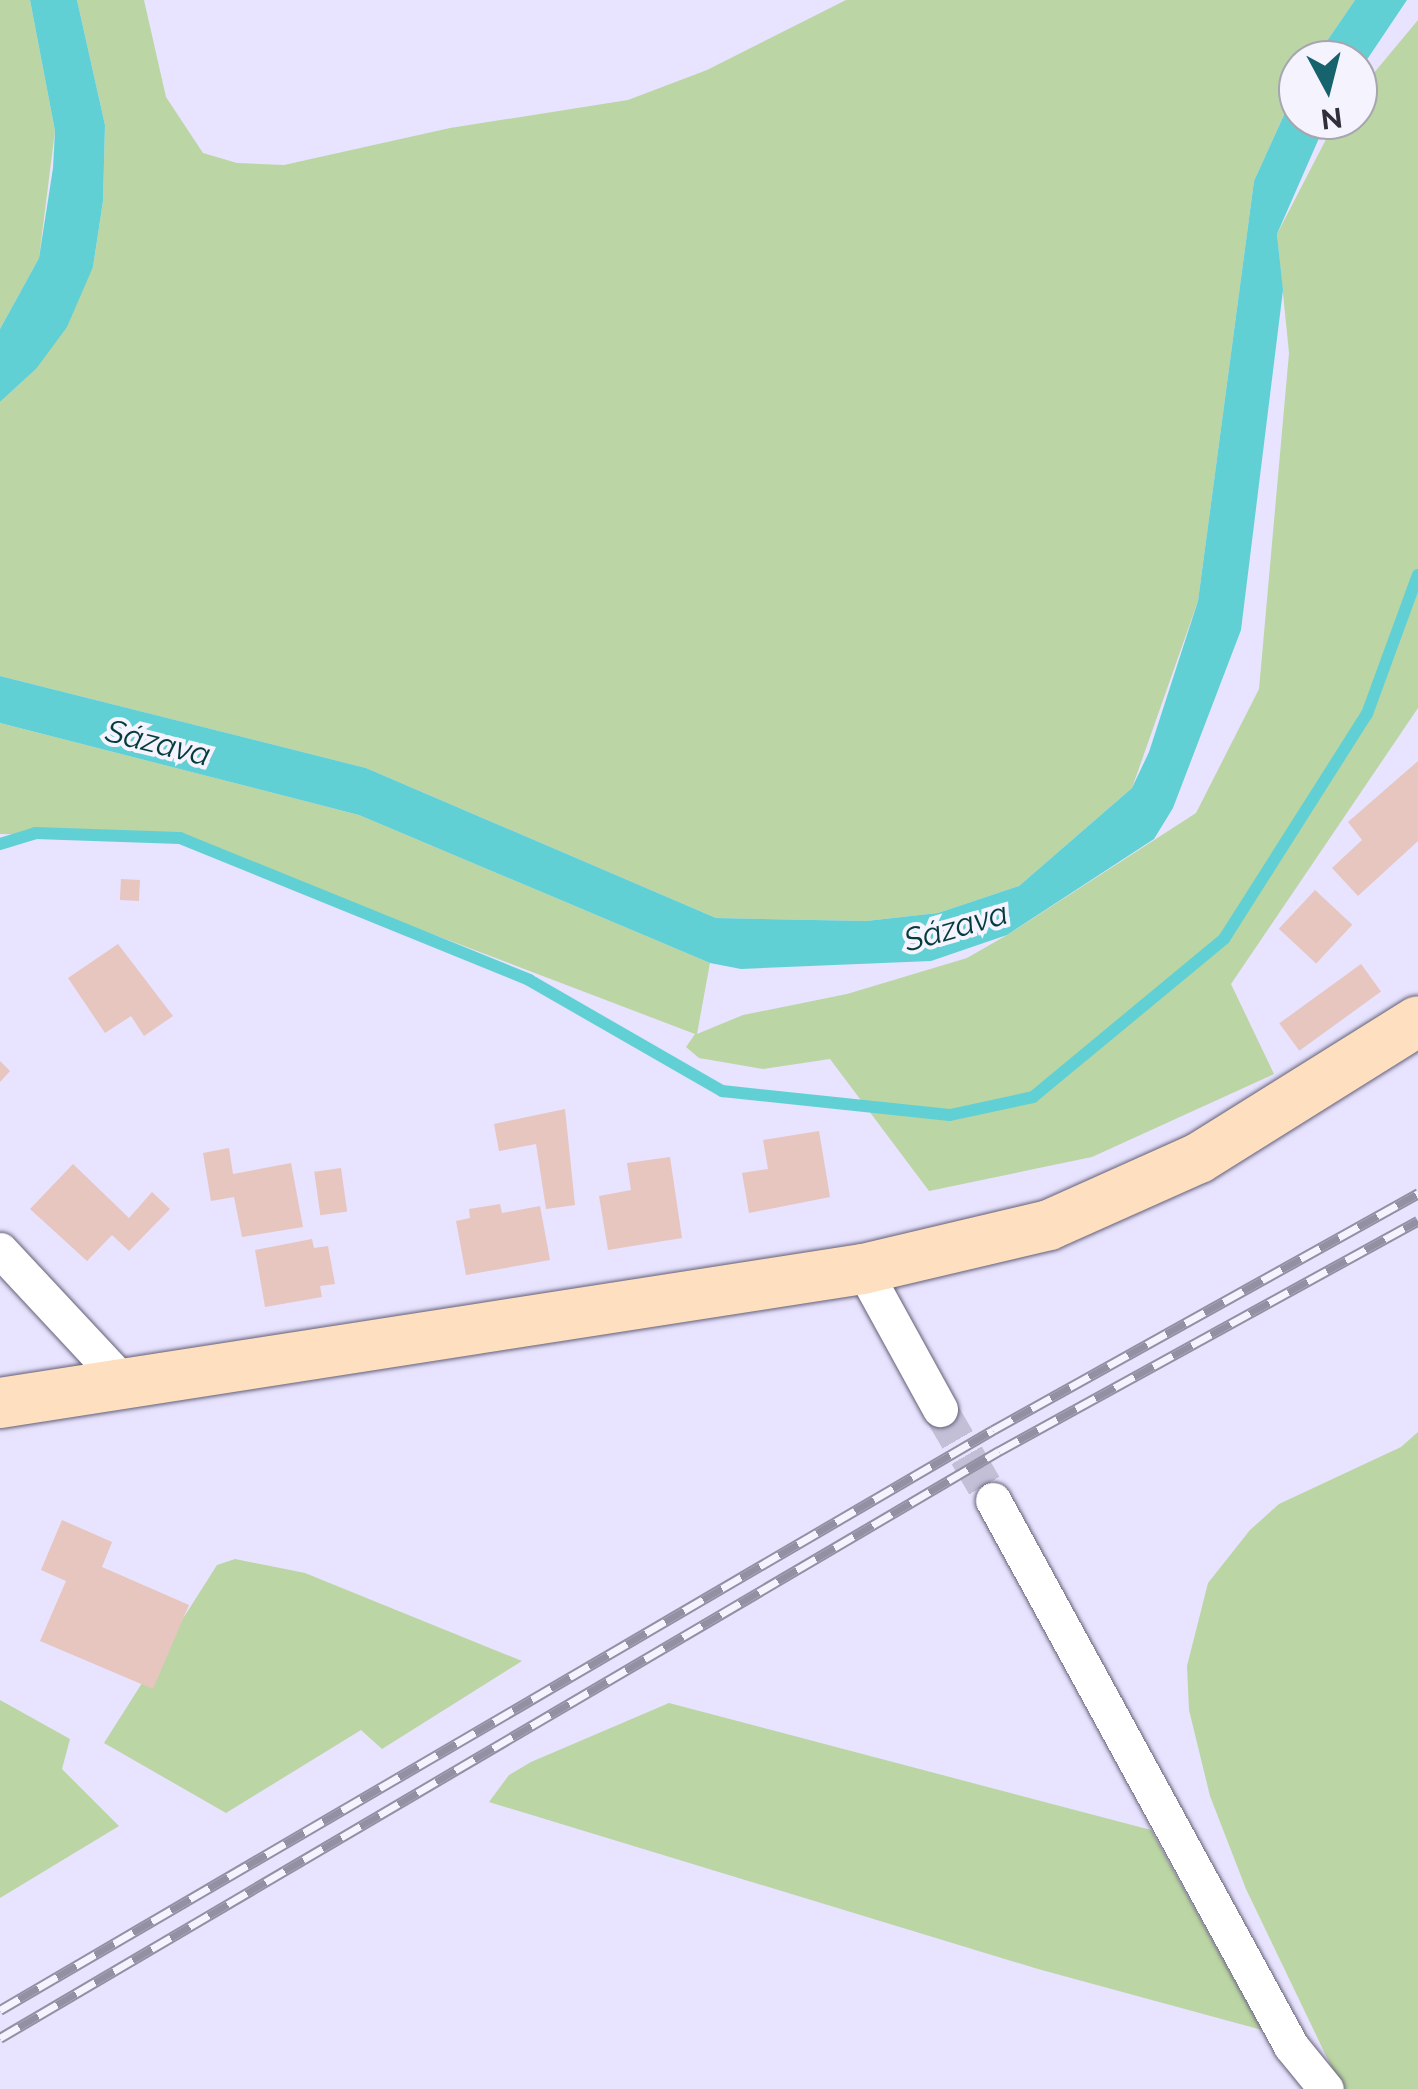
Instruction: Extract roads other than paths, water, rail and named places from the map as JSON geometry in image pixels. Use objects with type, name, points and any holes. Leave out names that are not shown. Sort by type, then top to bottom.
[{"type":"street","points":[[0,1403],[862,1269],[1049,1225],[1149,1181],[1309,1095],[1418,1021]]},
{"type":"street","points":[[0,1250],[122,1382]]},
{"type":"street","points":[[862,1269],[940,1408]]},
{"type":"street","points":[[992,1500],[1291,2046],[1326,2089]]},
{"type":"water","points":[[30,0],[77,0],[105,125],[103,201],[93,267],[67,327],[36,369],[0,402],[0,329],[39,258],[53,168],[55,131]]},
{"type":"water","points":[[1355,0],[1407,0],[1378,43],[1378,40],[1328,40]]},
{"type":"water","name":"Sázava","points":[[1278,128],[1278,140],[1318,140],[1277,234],[1283,290],[1241,630],[1173,808],[1154,839],[1007,935],[931,961],[741,969],[710,963],[359,815],[0,723],[0,676],[366,768],[716,918],[866,921],[938,913],[1019,886],[1132,788],[1149,752],[1198,601],[1254,181]]},
{"type":"waterway","points":[[0,844],[35,833],[180,838],[529,980],[722,1091],[950,1115],[1033,1097],[1224,939],[1367,714],[1418,575]]},
{"type":"tunnel","points":[[940,1409],[993,1500]]},
{"type":"railway","points":[[0,2010],[993,1430],[1418,1193]]},
{"type":"railway","points":[[0,2038],[999,1451],[1418,1221]]}]
